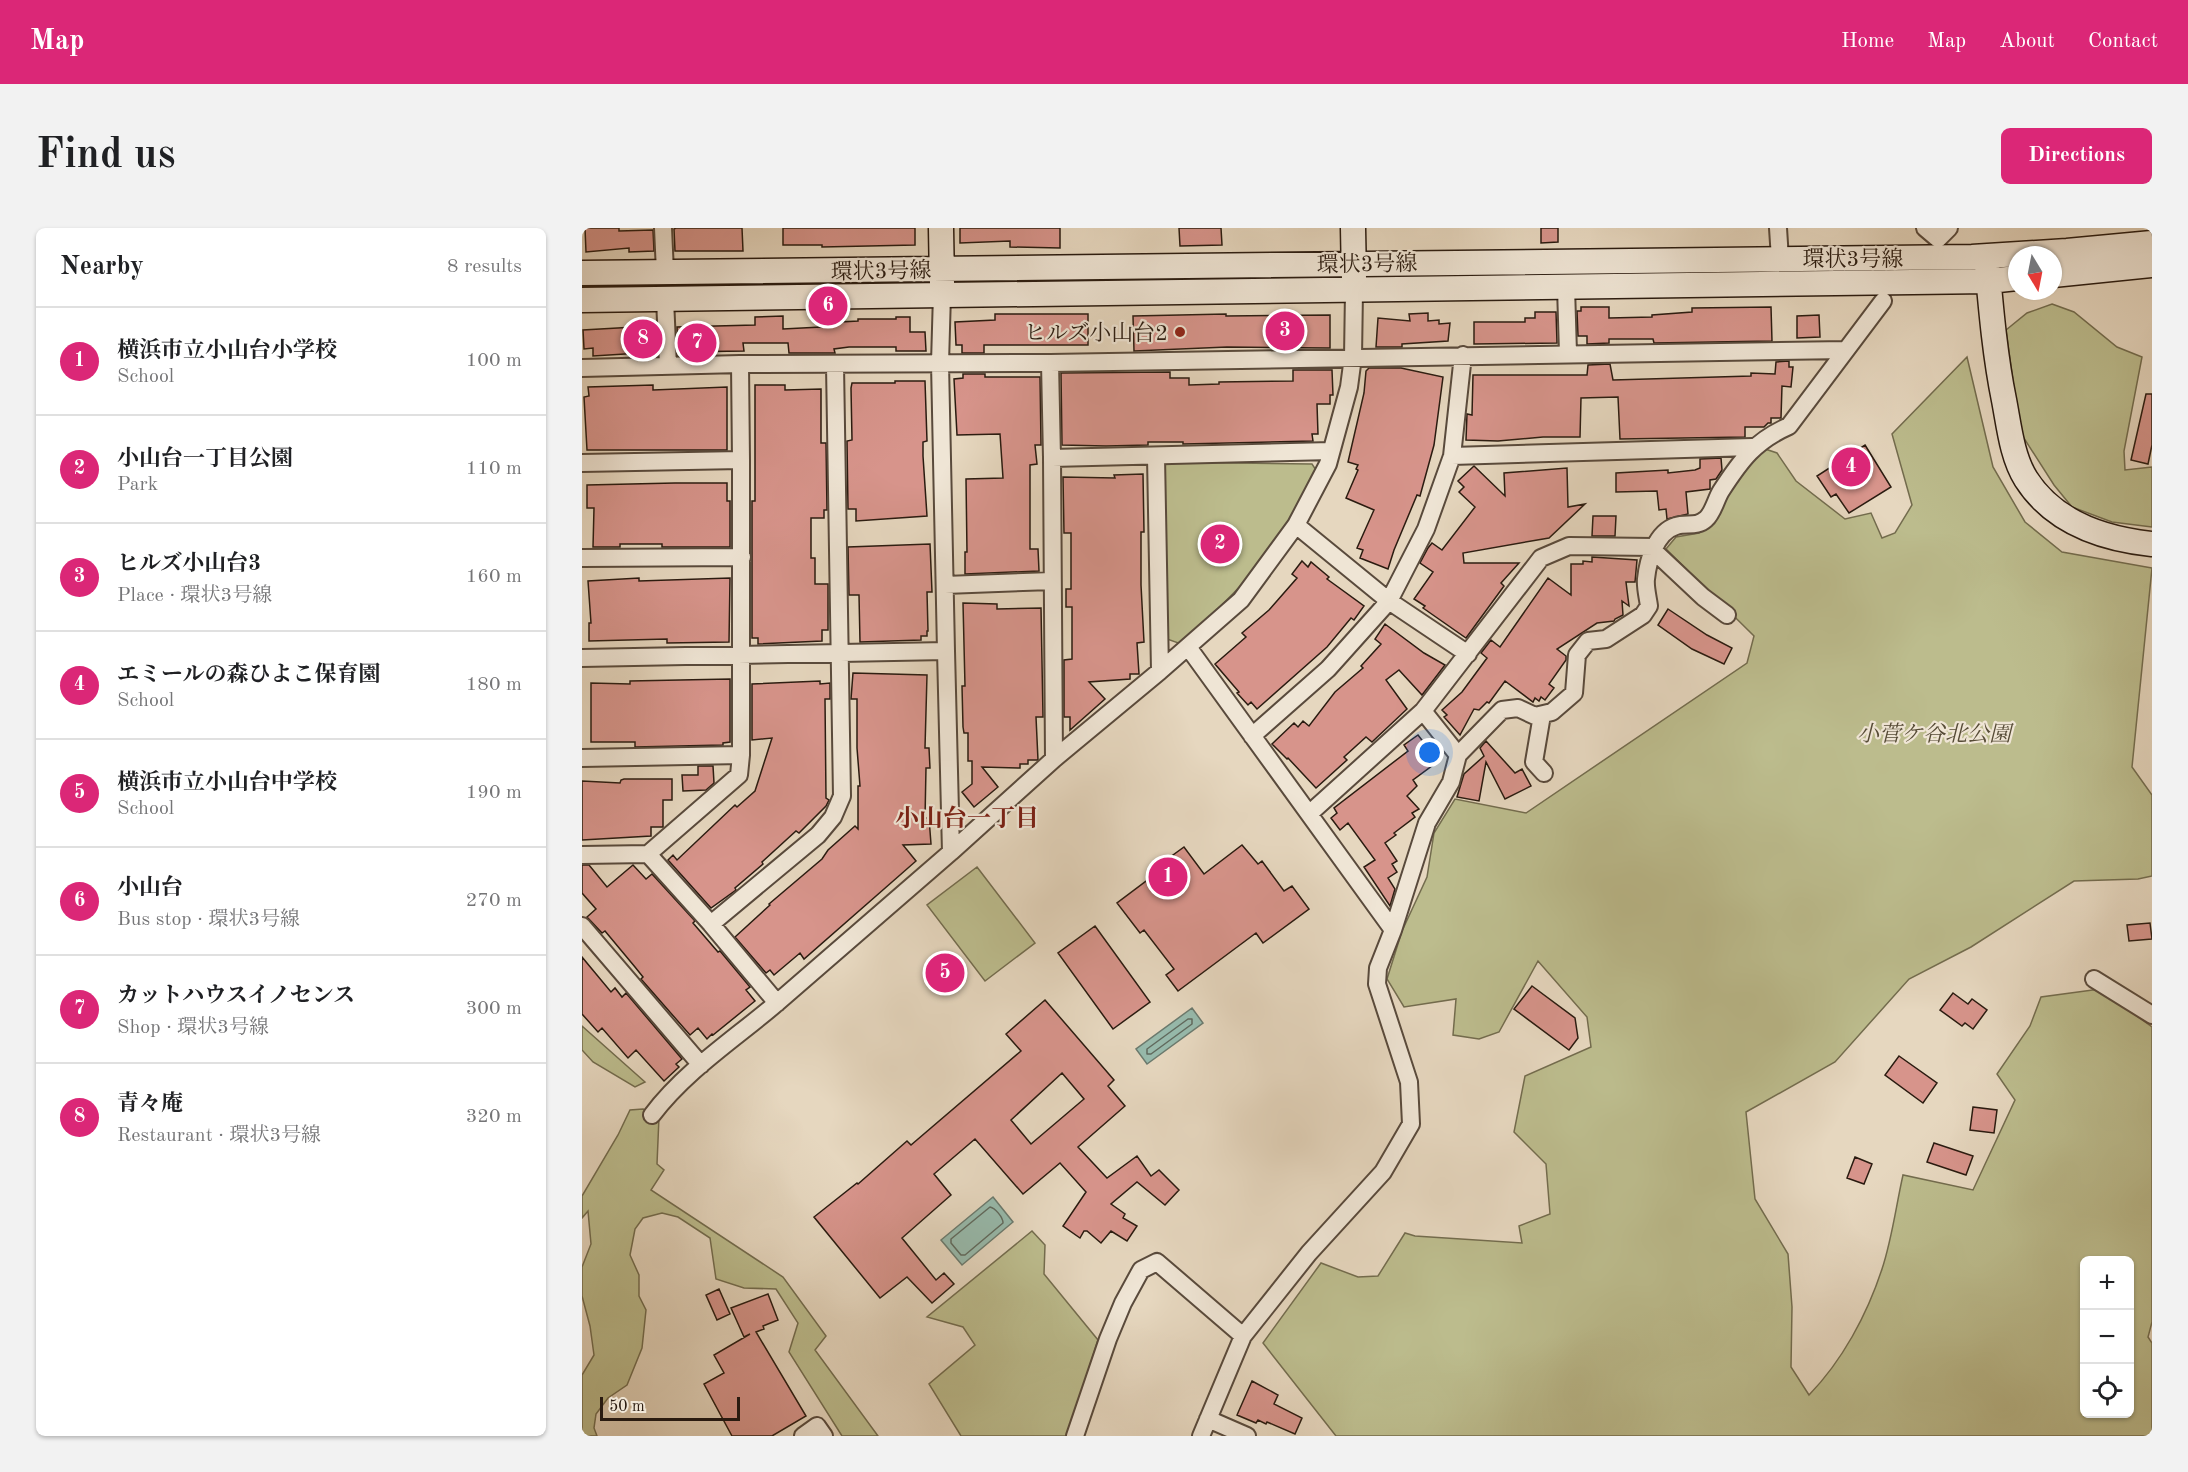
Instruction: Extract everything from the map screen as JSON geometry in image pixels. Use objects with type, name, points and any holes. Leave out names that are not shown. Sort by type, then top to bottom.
[{"type":"street","points":[[663,228],[665,272]]},
{"type":"street","points":[[941,228],[940,363],[951,852]]},
{"type":"street","points":[[652,1114],[701,1065],[777,1002],[951,852],[1054,759],[1241,600],[1296,525],[1328,464],[1348,387],[1353,357],[1353,228]]},
{"type":"street","points":[[1779,228],[1780,259]]},
{"type":"street","points":[[1925,228],[1944,234]]},
{"type":"street","name":"環状3号線","points":[[2062,273],[2123,258],[2152,243]]},
{"type":"street","points":[[1987,256],[2001,384],[2014,450],[2026,479],[2046,504],[2067,519],[2097,534],[2125,541],[2152,544]]},
{"type":"street","name":"環状3号線","points":[[582,273],[1987,256],[2123,258],[2152,265]]},
{"type":"street","name":"環状3号線","points":[[582,300],[942,294],[1354,291],[2008,279]]},
{"type":"street","points":[[1566,287],[1568,354]]},
{"type":"street","points":[[666,299],[668,366]]},
{"type":"street","points":[[1201,1436],[1243,1336],[1310,1253],[1383,1172],[1411,1124],[1409,1082],[1377,984],[1378,968],[1393,930],[1426,823],[1451,782],[1458,755],[1502,710],[1518,708],[1535,716],[1542,715],[1552,712],[1574,693],[1577,655],[1588,641],[1606,639],[1643,615],[1649,606],[1646,579],[1654,549],[1666,530],[1679,524],[1691,526],[1706,519],[1722,490],[1752,447],[1769,434],[1789,426],[1882,301]]},
{"type":"street","points":[[582,368],[1845,350]]},
{"type":"street","points":[[1252,736],[1328,669],[1389,601],[1426,529],[1452,456],[1463,355]]},
{"type":"street","points":[[1050,363],[1054,759]]},
{"type":"street","points":[[582,855],[648,854],[739,775],[742,656],[740,364]]},
{"type":"street","points":[[711,924],[818,835],[833,817],[842,796],[835,365]]},
{"type":"street","points":[[1452,456],[1752,447]]},
{"type":"street","points":[[1052,458],[1331,451]]},
{"type":"street","points":[[1156,457],[1160,671]]},
{"type":"street","points":[[582,463],[741,460]]},
{"type":"street","points":[[1296,525],[1389,601],[1468,654]]},
{"type":"street","points":[[1309,814],[1423,711],[1541,558],[1569,546],[1654,549],[1703,597],[1727,615]]},
{"type":"street","points":[[582,558],[742,557]]},
{"type":"street","points":[[945,585],[1052,581]]},
{"type":"street","points":[[1188,647],[1393,930]]},
{"type":"street","points":[[582,658],[946,651]]},
{"type":"street","points":[[1423,711],[1458,755]]},
{"type":"street","points":[[1542,715],[1534,762],[1544,773]]},
{"type":"street","points":[[582,758],[741,755]]},
{"type":"street","points":[[648,854],[777,1002]]},
{"type":"street","points":[[582,926],[701,1065]]},
{"type":"street","points":[[2094,979],[2152,1015]]},
{"type":"street","points":[[1076,1436],[1108,1340],[1123,1303],[1141,1270],[1157,1262],[1243,1336]]},
{"type":"street","points":[[1208,1419],[1247,1436]]},
{"type":"street","points":[[802,1436],[817,1426],[824,1436]]},
{"type":"green space","points":[[2052,304],[2074,312],[2117,347],[2142,357],[2124,451],[2125,470],[2152,467],[2152,527],[2112,522],[2072,507],[2054,485],[2020,432],[2006,330],[2027,313]]},
{"type":"green space","name":"小菅ケ谷北公園","points":[[1967,357],[1993,467],[2025,522],[2062,552],[2152,568],[2132,767],[2152,795],[2152,876],[2138,879],[2074,881],[1971,947],[1909,979],[1835,1062],[1746,1112],[1755,1199],[1788,1254],[1792,1307],[1791,1367],[1809,1395],[1843,1352],[1869,1303],[1882,1269],[1903,1175],[1973,1190],[2015,1100],[1997,1074],[2030,1026],[2041,997],[2100,989],[2152,1027],[2152,1322],[2148,1337],[2152,1343],[2152,1436],[1336,1436],[1263,1343],[1321,1263],[1358,1277],[1378,1276],[1405,1233],[1415,1236],[1522,1243],[1519,1226],[1550,1214],[1546,1164],[1514,1132],[1525,1076],[1591,1047],[1587,1017],[1538,961],[1499,1032],[1479,1039],[1453,1035],[1456,999],[1404,1007],[1387,979],[1402,931],[1427,877],[1434,833],[1455,799],[1526,813],[1747,663],[1754,636],[1666,549],[1676,537],[1699,533],[1762,448],[1777,453],[1796,481],[1845,519],[1871,513],[1882,538],[1895,533],[1912,505],[1892,434]]},
{"type":"green space","points":[[1169,462],[1312,464],[1316,470],[1281,538],[1241,586],[1181,644],[1167,639],[1162,468]]},
{"type":"green space","points":[[977,867],[1035,943],[985,981],[927,905]]},
{"type":"green space","points":[[582,1026],[645,1082],[635,1087],[593,1062],[582,1050]]},
{"type":"green space","points":[[643,1109],[659,1117],[657,1164],[664,1170],[651,1190],[783,1277],[826,1336],[815,1350],[878,1436],[842,1436],[789,1352],[798,1323],[776,1289],[744,1288],[716,1279],[710,1238],[678,1217],[662,1213],[643,1218],[635,1229],[630,1255],[639,1275],[639,1296],[646,1310],[642,1348],[627,1385],[608,1398],[596,1414],[594,1428],[597,1436],[582,1436],[582,1375],[594,1355],[590,1326],[582,1296],[582,1267],[591,1244],[588,1211],[582,1218],[582,1196],[630,1110]]},
{"type":"green space","points":[[1032,1231],[1045,1245],[1044,1274],[1098,1340],[1067,1436],[961,1436],[929,1384],[975,1345],[963,1327],[927,1317]]},
{"type":"water","points":[[1192,1008],[1203,1023],[1147,1064],[1136,1049]]},
{"type":"water","points":[[993,1197],[1013,1222],[962,1265],[941,1240]]},
{"type":"building","points":[[585,228],[619,228],[619,231],[653,230],[654,251],[629,252],[629,248],[586,252]]},
{"type":"building","points":[[742,228],[743,251],[675,251],[674,229]]},
{"type":"building","points":[[783,228],[915,228],[915,245],[822,247],[822,245],[783,245]]},
{"type":"building","points":[[960,228],[1060,228],[1060,248],[1010,247],[1010,241],[960,243]]},
{"type":"building","points":[[1179,228],[1221,228],[1222,245],[1180,246]]},
{"type":"building","points":[[1541,228],[1558,228],[1558,242],[1541,243]]},
{"type":"building","points":[[1581,307],[1609,307],[1609,318],[1652,317],[1652,315],[1692,312],[1692,308],[1771,307],[1772,341],[1654,343],[1653,339],[1609,339],[1609,343],[1587,344],[1587,336],[1578,336],[1577,311],[1581,311]]},
{"type":"building","points":[[1535,312],[1556,312],[1557,343],[1474,344],[1474,322],[1525,322],[1525,318],[1535,318]]},
{"type":"building","points":[[1428,313],[1428,321],[1439,320],[1439,324],[1450,323],[1448,341],[1402,344],[1402,347],[1376,347],[1378,318],[1410,321],[1409,314]]},
{"type":"building","points":[[995,314],[1088,314],[1088,345],[984,345],[984,353],[962,353],[962,345],[956,345],[955,322],[995,320]]},
{"type":"building","points":[[1226,314],[1226,316],[1330,315],[1330,348],[1227,347],[1134,351],[1133,316]]},
{"type":"building","points":[[1819,315],[1820,337],[1797,338],[1797,316]]},
{"type":"building","points":[[783,316],[783,329],[821,327],[821,323],[858,321],[858,319],[910,317],[910,332],[925,332],[926,351],[896,351],[896,347],[849,347],[834,349],[835,353],[789,353],[788,343],[743,343],[744,351],[678,352],[677,327],[755,325],[755,317]]},
{"type":"building","points":[[656,327],[657,352],[593,356],[593,348],[584,349],[583,330]]},
{"type":"building","points":[[1789,361],[1789,367],[1793,367],[1791,387],[1782,386],[1781,418],[1771,418],[1771,423],[1764,427],[1745,427],[1745,437],[1620,439],[1618,397],[1581,398],[1580,437],[1543,437],[1498,441],[1466,440],[1467,414],[1472,415],[1473,375],[1587,375],[1588,365],[1610,364],[1613,380],[1751,376],[1751,373],[1775,374],[1776,362]]},
{"type":"building","points":[[1369,368],[1401,368],[1443,377],[1434,445],[1420,496],[1417,495],[1388,569],[1360,558],[1363,550],[1357,548],[1374,510],[1346,498],[1358,470],[1356,469],[1358,465],[1348,462],[1364,393],[1366,371]]},
{"type":"building","points":[[1293,370],[1332,370],[1333,395],[1330,395],[1330,404],[1317,404],[1318,434],[1312,434],[1313,441],[1062,445],[1061,373],[1170,372],[1170,378],[1189,378],[1189,385],[1219,384],[1219,382],[1293,381]]},
{"type":"building","points":[[963,374],[985,374],[985,377],[1040,377],[1041,445],[1035,445],[1037,464],[1030,465],[1030,549],[1038,549],[1039,571],[965,574],[966,479],[1003,478],[1000,434],[957,435],[954,379],[963,378]]},
{"type":"building","points":[[895,381],[925,381],[927,441],[923,442],[923,456],[927,516],[856,521],[856,509],[848,509],[847,441],[852,440],[852,383],[895,383]]},
{"type":"building","points":[[653,385],[653,390],[727,387],[727,450],[587,450],[584,397],[589,396],[588,387]]},
{"type":"building","points":[[755,385],[785,385],[785,390],[821,389],[821,443],[826,443],[827,510],[824,510],[824,518],[811,518],[811,558],[815,558],[815,584],[828,584],[828,630],[822,630],[822,641],[758,644],[758,638],[752,638]]},
{"type":"building","points":[[2146,394],[2152,394],[2152,445],[2148,464],[2131,460]]},
{"type":"building","points":[[1865,445],[1891,487],[1849,513],[1836,494],[1831,497],[1817,476]]},
{"type":"building","points":[[1721,458],[1722,470],[1716,479],[1710,480],[1710,489],[1686,492],[1688,514],[1667,519],[1666,509],[1659,510],[1657,491],[1616,492],[1616,473],[1668,470],[1668,473],[1695,470],[1700,468],[1700,459]]},
{"type":"building","points":[[1474,466],[1505,496],[1504,473],[1567,468],[1568,507],[1585,504],[1549,538],[1463,553],[1464,563],[1519,563],[1501,583],[1504,586],[1466,638],[1423,608],[1425,606],[1414,599],[1433,572],[1420,563],[1428,548],[1432,543],[1442,550],[1475,507],[1459,492],[1464,487],[1458,481]]},
{"type":"building","points":[[1143,474],[1144,532],[1141,532],[1141,585],[1144,642],[1137,643],[1139,674],[1130,674],[1130,679],[1089,682],[1105,699],[1070,730],[1070,717],[1064,717],[1064,660],[1072,659],[1072,607],[1066,607],[1066,589],[1071,589],[1071,533],[1064,533],[1063,477],[1115,478],[1114,475]]},
{"type":"building","points":[[727,483],[727,501],[730,501],[730,547],[662,547],[662,544],[620,544],[620,547],[593,547],[594,508],[587,508],[587,485]]},
{"type":"building","points":[[1593,516],[1616,516],[1615,536],[1592,536]]},
{"type":"building","points":[[930,544],[932,592],[927,592],[927,636],[921,636],[921,640],[860,642],[859,595],[849,595],[848,547]]},
{"type":"building","points":[[1592,557],[1637,560],[1635,582],[1626,582],[1629,606],[1622,601],[1623,615],[1614,621],[1597,623],[1557,649],[1566,656],[1566,660],[1549,684],[1554,688],[1545,700],[1541,697],[1539,701],[1535,698],[1533,702],[1505,681],[1489,703],[1487,702],[1479,710],[1474,709],[1460,735],[1444,717],[1447,715],[1442,710],[1462,692],[1487,658],[1481,653],[1491,640],[1500,647],[1548,578],[1571,595],[1571,564],[1583,564],[1583,561],[1592,562]]},
{"type":"building","points":[[1302,561],[1308,567],[1311,562],[1329,577],[1327,579],[1364,606],[1354,620],[1351,618],[1327,647],[1257,709],[1251,702],[1248,705],[1215,664],[1246,637],[1242,633],[1269,610],[1297,578],[1292,574]]},
{"type":"building","points":[[639,578],[639,581],[730,578],[729,642],[667,643],[667,639],[589,641],[589,623],[591,623],[588,581]]},
{"type":"building","points":[[963,603],[997,604],[997,609],[1041,608],[1043,717],[1036,717],[1038,760],[1028,760],[1028,764],[1020,764],[1020,768],[982,767],[998,787],[974,807],[962,792],[972,784],[972,761],[968,761],[968,733],[964,733],[963,727],[962,686],[965,686]]},
{"type":"building","points":[[1668,609],[1707,635],[1732,648],[1724,664],[1692,649],[1658,625]]},
{"type":"building","points":[[1385,624],[1424,653],[1445,665],[1422,695],[1399,670],[1386,680],[1407,709],[1372,742],[1366,737],[1344,757],[1347,760],[1316,788],[1272,744],[1294,723],[1298,727],[1303,721],[1309,726],[1335,692],[1363,668],[1361,666],[1381,644],[1375,639]]},
{"type":"building","points":[[853,673],[927,675],[925,748],[929,748],[930,768],[926,768],[925,818],[929,818],[931,844],[903,845],[916,861],[804,959],[800,953],[774,975],[770,970],[766,973],[735,937],[769,904],[822,859],[828,850],[855,826],[858,829],[858,786],[860,786],[857,699],[851,699]]},
{"type":"building","points":[[730,679],[730,742],[723,743],[723,745],[635,747],[635,742],[591,742],[591,683],[630,684],[630,681]]},
{"type":"building","points":[[820,681],[820,684],[830,683],[830,699],[825,699],[826,798],[829,800],[826,806],[799,833],[796,831],[735,888],[736,890],[711,908],[668,860],[673,855],[677,860],[735,805],[737,807],[755,791],[772,738],[752,740],[752,684]]},
{"type":"building","points":[[1418,735],[1425,744],[1431,741],[1440,753],[1436,755],[1440,760],[1413,780],[1417,786],[1407,796],[1419,809],[1412,813],[1415,817],[1385,843],[1397,861],[1392,864],[1397,872],[1388,878],[1395,889],[1390,906],[1364,867],[1375,860],[1348,823],[1340,830],[1331,818],[1337,813],[1334,808],[1408,751],[1404,745]]},
{"type":"building","points":[[1486,741],[1515,773],[1522,769],[1531,786],[1505,799],[1486,762],[1479,801],[1457,797],[1464,774],[1484,756],[1480,748]]},
{"type":"building","points":[[698,766],[713,766],[714,783],[706,790],[683,791],[682,775],[698,775]]},
{"type":"building","points":[[624,779],[672,779],[672,800],[663,800],[663,827],[651,827],[651,836],[582,840],[582,781],[620,783]]},
{"type":"building","points":[[1242,845],[1258,864],[1262,861],[1284,891],[1292,886],[1309,909],[1263,943],[1256,933],[1178,991],[1166,975],[1174,969],[1144,930],[1140,933],[1117,903],[1150,878],[1147,874],[1184,847],[1204,874]]},
{"type":"building","points":[[582,865],[589,865],[607,887],[633,865],[646,879],[652,874],[750,987],[746,990],[755,1001],[707,1039],[698,1028],[690,1035],[641,979],[643,977],[605,931],[602,933],[587,917],[596,909],[582,893]]},
{"type":"building","points":[[2150,923],[2152,939],[2129,941],[2127,925]]},
{"type":"building","points":[[1095,926],[1150,1002],[1113,1029],[1058,953]]},
{"type":"building","points":[[582,957],[611,992],[615,988],[622,997],[626,993],[682,1059],[676,1064],[679,1067],[664,1081],[636,1050],[628,1058],[602,1028],[598,1032],[582,1014]]},
{"type":"building","points":[[1532,986],[1575,1018],[1578,1038],[1569,1050],[1514,1009]]},
{"type":"building","points":[[1953,993],[1968,1004],[1972,999],[1987,1010],[1973,1029],[1965,1023],[1962,1026],[1940,1010]]},
{"type":"building","points":[[1045,1000],[1114,1080],[1108,1086],[1125,1106],[1078,1147],[1107,1178],[1137,1156],[1151,1176],[1159,1170],[1179,1190],[1165,1205],[1137,1182],[1111,1204],[1125,1214],[1123,1218],[1137,1226],[1127,1241],[1111,1231],[1101,1243],[1087,1231],[1084,1231],[1080,1238],[1063,1226],[1086,1192],[1060,1163],[1023,1194],[975,1139],[934,1174],[951,1195],[902,1238],[936,1280],[944,1273],[954,1284],[932,1303],[907,1277],[880,1298],[814,1217],[858,1184],[907,1141],[911,1145],[1021,1051],[1006,1034]],"holes":[[[1062,1073],[1084,1099],[1031,1144],[1011,1120]]]},
{"type":"building","points":[[1899,1056],[1937,1083],[1923,1103],[1885,1075]]},
{"type":"building","points":[[1973,1107],[1997,1110],[1994,1133],[1970,1130]]},
{"type":"building","points":[[1934,1143],[1973,1156],[1966,1175],[1927,1162]]},
{"type":"building","points":[[1855,1157],[1872,1164],[1864,1184],[1847,1178]]},
{"type":"building","points":[[719,1289],[730,1314],[717,1320],[706,1295]]},
{"type":"building","points":[[768,1294],[778,1320],[763,1326],[764,1329],[756,1332],[806,1416],[772,1436],[732,1436],[704,1384],[724,1373],[714,1355],[750,1334],[744,1337],[731,1308]]},
{"type":"building","points":[[1252,1381],[1278,1395],[1274,1404],[1302,1418],[1295,1434],[1267,1422],[1266,1424],[1258,1420],[1256,1423],[1237,1415]]},
{"type":"place","name":"小山台","points":[[828,306]]},
{"type":"place","name":"ヒルズ小山台3","points":[[1285,331]]},
{"type":"place","name":"ヒルズ小山台2","points":[[1180,332]]},
{"type":"place","name":"青々庵","points":[[643,339]]},
{"type":"place","name":"カットハウスイノセンス","points":[[697,343]]},
{"type":"place","name":"エミールの森ひよこ保育園","points":[[1851,467]]},
{"type":"place","name":"小山台一丁目公園","points":[[1220,544]]},
{"type":"place","name":"横浜市立小山台小学校","points":[[1168,877]]},
{"type":"place","name":"横浜市立小山台中学校","points":[[945,973]]},
{"type":"district","name":"小山台一丁目","points":[[967,818]]}]
